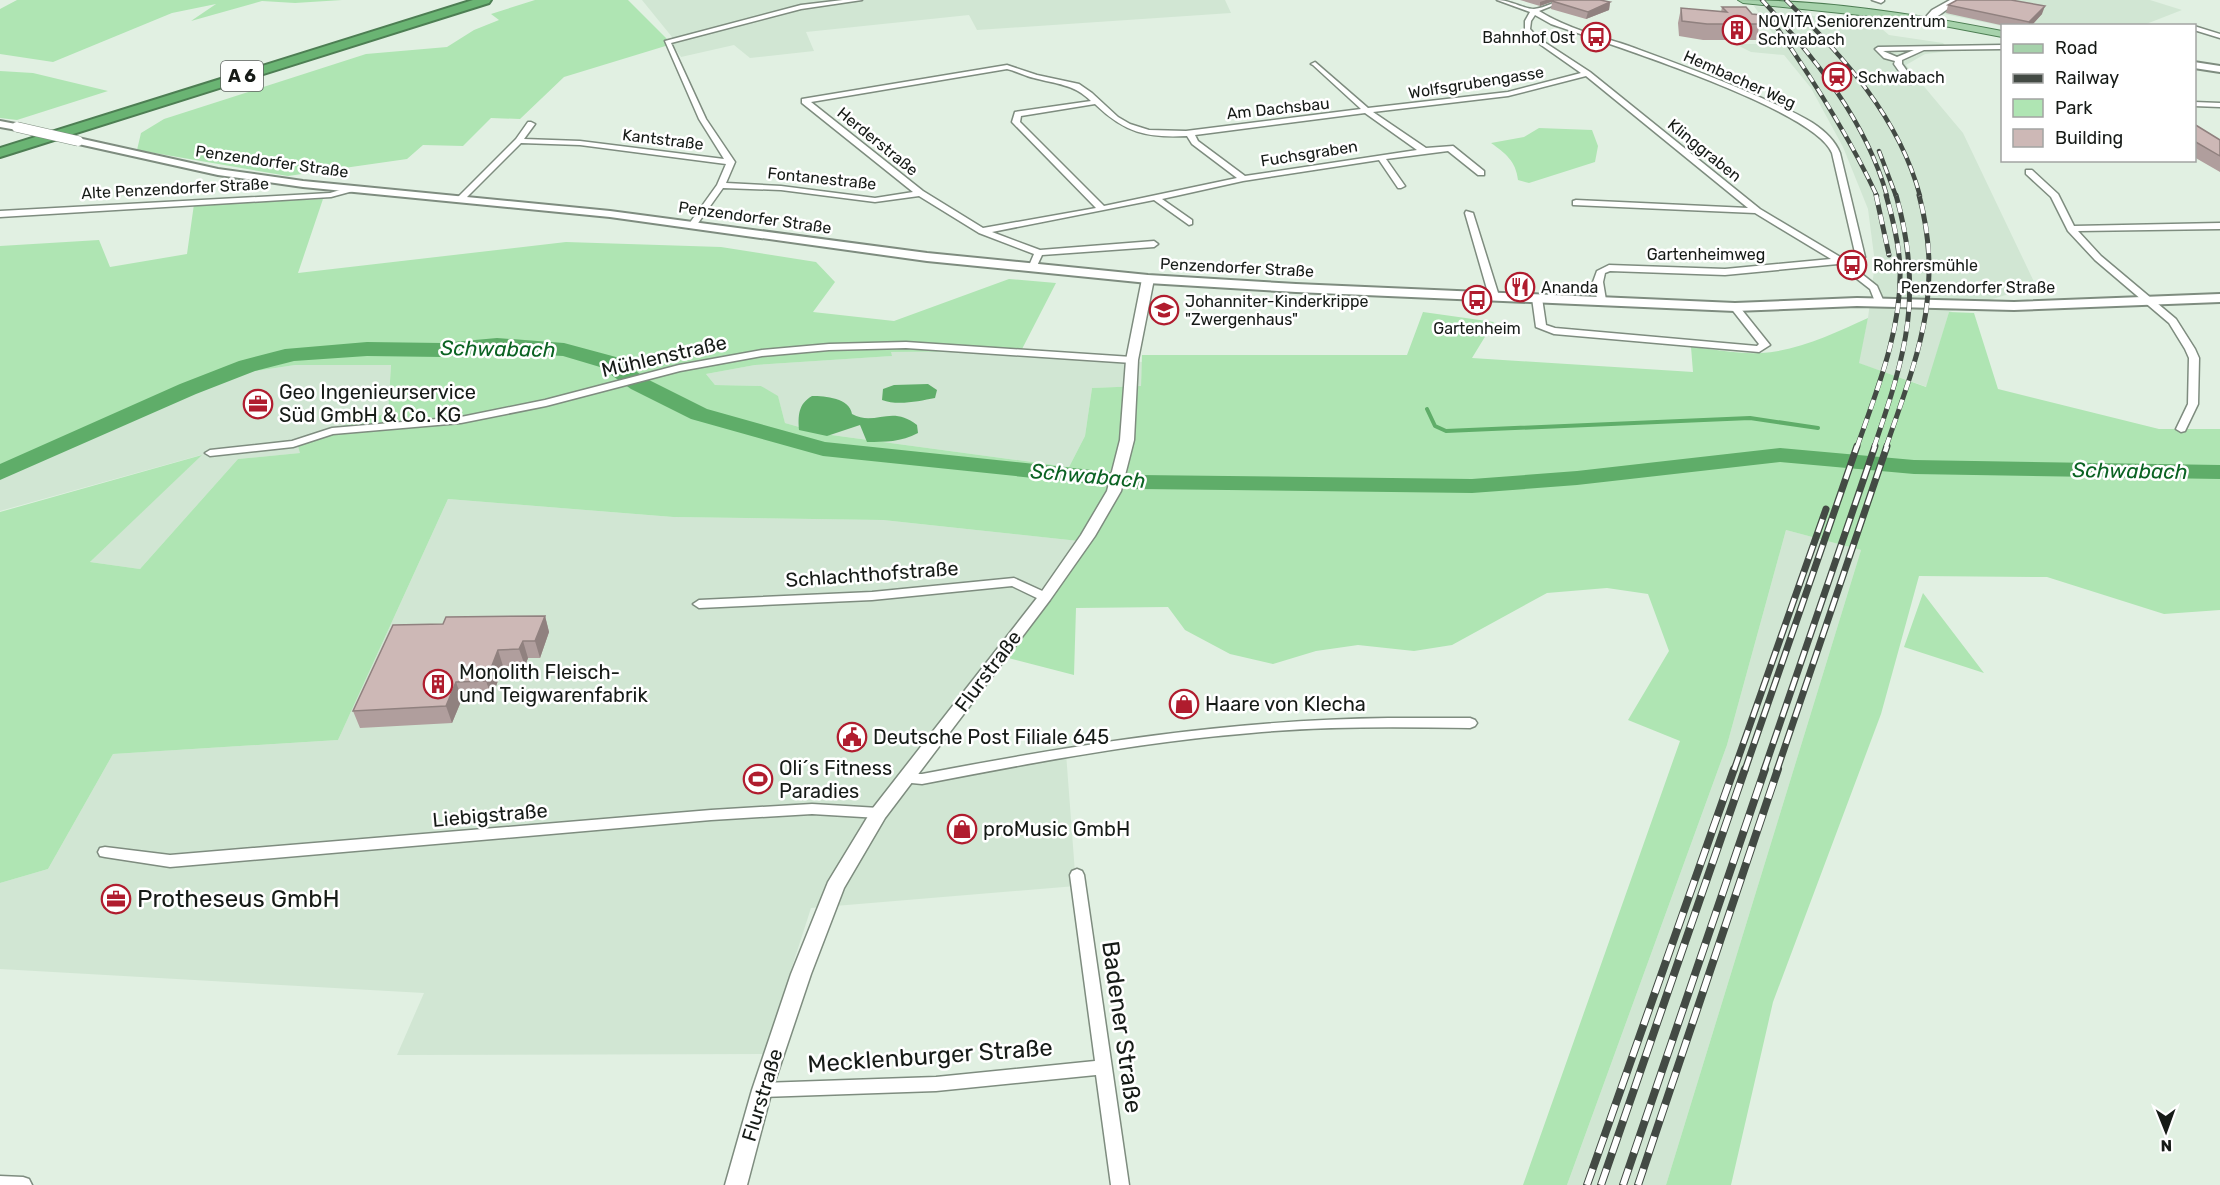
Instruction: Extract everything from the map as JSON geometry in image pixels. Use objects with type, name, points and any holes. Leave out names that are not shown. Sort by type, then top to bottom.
[{"type":"highway","name":"A 6","points":[[0,143],[458,0]]},
{"type":"highway","name":"A 6","points":[[0,153],[485,0]]},
{"type":"main road","points":[[1743,0],[1930,18]]},
{"type":"main road","points":[[1780,0],[1930,18],[2001,32]]},
{"type":"main road","points":[[2196,65],[2220,69]]},
{"type":"main road","name":"Penzendorfer Straße","points":[[0,124],[218,172],[350,189],[693,224],[892,253],[1148,279],[1735,307],[1880,302],[1992,306],[2220,298]]},
{"type":"street","points":[[797,0],[801,7]]},
{"type":"street","points":[[693,224],[721,185],[731,162],[714,143],[704,125],[667,42],[801,7],[859,0]]},
{"type":"street","points":[[1500,0],[1534,11],[1564,0]]},
{"type":"street","points":[[1930,18],[1956,0]]},
{"type":"street","name":"Klinggraben","points":[[1534,11],[1527,28],[1536,39],[1587,75],[1757,211],[1842,262],[1874,288],[1880,302]]},
{"type":"street","name":"Hembacher Weg","points":[[1534,11],[1553,23],[1693,71],[1788,114],[1820,132],[1834,147],[1861,257],[1858,260],[1842,262]]},
{"type":"street","points":[[2196,29],[2220,36]]},
{"type":"street","points":[[1928,48],[1917,51],[1907,58],[1899,59],[1888,57],[1878,50],[1928,48],[2001,47]]},
{"type":"street","points":[[1899,59],[1898,64],[1911,82]]},
{"type":"street","name":"Fuchsgraben","points":[[1315,64],[1368,112],[1424,151]]},
{"type":"street","name":"Am Dachsbau","points":[[920,82],[1007,67],[1024,70],[1036,77],[1081,86],[1119,122],[1157,134],[1191,135],[1206,130],[1368,112]]},
{"type":"street","name":"Wolfsgrubengasse","points":[[1368,112],[1508,94],[1587,75]]},
{"type":"street","name":"Herderstraße","points":[[920,82],[805,101],[920,194],[982,231],[1039,253],[1154,244]]},
{"type":"street","points":[[1097,102],[1018,114],[1016,122],[1102,209]]},
{"type":"street","points":[[2196,104],[2220,105]]},
{"type":"street","points":[[460,199],[519,141],[531,124]]},
{"type":"street","name":"Fuchsgraben","points":[[1191,135],[1195,142],[1242,179]]},
{"type":"street","name":"Kantstraße","points":[[519,141],[579,143],[731,162]]},
{"type":"street","name":"Fuchsgraben","points":[[982,231],[1102,209],[1242,179],[1424,151],[1450,148],[1481,172]]},
{"type":"street","name":"Fuchsgraben","points":[[1380,157],[1401,186]]},
{"type":"street","points":[[2029,172],[2055,196],[2071,229],[2098,258],[2173,321],[2194,358],[2193,405],[2181,429]]},
{"type":"street","name":"Fontanestraße","points":[[721,185],[781,188],[875,200],[920,194]]},
{"type":"street","name":"Alte Penzendorfer Straße","points":[[0,214],[331,195],[344,193],[350,189]]},
{"type":"street","points":[[1156,198],[1189,222]]},
{"type":"street","points":[[1576,203],[1757,211]]},
{"type":"street","points":[[1469,213],[1494,296]]},
{"type":"street","points":[[2071,229],[2220,226]]},
{"type":"street","points":[[1032,268],[1039,253]]},
{"type":"street","name":"Gartenheimweg","points":[[1601,300],[1598,282],[1600,271],[1609,268],[1725,272],[1842,262]]},
{"type":"street","name":"Flurstraße","points":[[736,1185],[762,1090],[801,974],[835,887],[879,813],[1044,597],[1088,536],[1114,491],[1127,440],[1132,360],[1148,279]]},
{"type":"street","points":[[1537,298],[1541,327],[1554,331],[1759,349],[1765,345],[1735,307]]},
{"type":"street","name":"Mühlenstraße","points":[[210,453],[293,444],[332,431],[461,420],[546,403],[656,374],[762,353],[829,347],[906,345],[1132,360]]},
{"type":"street","name":"Schlachthofstraße","points":[[699,604],[872,596],[1014,582],[1044,597]]},
{"type":"street","points":[[906,778],[922,778],[1061,752],[1252,728],[1403,722],[1470,723]]},
{"type":"street","name":"Liebigstraße","points":[[105,852],[170,861],[711,815],[812,809],[879,813]]},
{"type":"street","name":"Badener Straße","points":[[1077,875],[1120,1185]]},
{"type":"street","name":"Mecklenburger Straße","points":[[762,1090],[936,1084],[1102,1067]]},
{"type":"street","points":[[0,1184],[23,1185]]},
{"type":"shaded area","points":[[642,0],[1225,0],[1231,13],[977,30],[969,15],[806,32],[814,51],[750,58],[734,45],[681,57],[672,44],[672,37]]},
{"type":"shaded area","points":[[1965,0],[2150,0],[2182,10],[2146,24],[2001,26],[1944,14],[1954,5]]},
{"type":"shaded area","points":[[1754,6],[1806,10],[1813,16],[1875,23],[1889,35],[1943,43],[1950,51],[1925,54],[1906,65],[1963,133],[2036,286],[1949,312],[1927,387],[1858,363],[1868,318],[1875,263],[1868,209],[1843,147],[1811,88],[1784,55],[1751,52],[1735,44],[1780,44]]},
{"type":"shaded area","points":[[1021,351],[1142,362],[1141,386],[1092,388],[1085,436],[1069,467],[824,434],[785,423],[778,397],[761,386],[715,385],[706,374],[755,365],[891,356],[890,352]]},
{"type":"shaded area","points":[[391,364],[388,414],[297,439],[301,453],[238,459],[140,569],[90,562],[201,455],[0,511],[0,478],[229,375],[295,365]]},
{"type":"shaded area","points":[[928,384],[937,390],[935,398],[902,403],[882,400],[883,389],[894,385]]},
{"type":"shaded area","points":[[812,396],[830,397],[842,401],[847,404],[852,414],[860,417],[899,416],[908,419],[917,425],[918,433],[899,440],[867,442],[860,425],[827,436],[799,430],[801,407]]},
{"type":"shaded area","points":[[448,499],[673,517],[883,520],[1089,542],[1058,589],[907,785],[1066,753],[1076,886],[811,908],[764,1054],[397,1055],[424,993],[0,969],[0,883],[48,869],[113,754],[338,740]]},
{"type":"shaded area","points":[[1786,530],[1861,550],[1666,1185],[1567,1185],[1727,745]]},
{"type":"green space","points":[[17,0],[342,0],[295,3],[262,1],[191,21],[216,4],[172,13],[53,62],[0,54],[0,9]]},
{"type":"green space","points":[[535,0],[628,0],[672,44],[564,77],[520,119],[491,118],[463,146],[423,145],[407,159],[288,176],[137,150],[141,133],[164,119],[366,54],[447,47],[474,30],[499,20],[491,14]]},
{"type":"green space","points":[[0,71],[33,73],[108,91],[17,120],[0,118]]},
{"type":"green space","points":[[1539,128],[1592,130],[1598,146],[1595,162],[1529,183],[1518,180],[1512,163],[1491,143],[1524,137]]},
{"type":"green space","points":[[323,199],[298,273],[566,242],[721,247],[816,262],[835,282],[813,312],[894,321],[1009,279],[1056,283],[1021,351],[891,352],[892,356],[755,365],[706,374],[715,385],[761,386],[778,396],[785,423],[824,434],[1069,467],[1085,436],[1092,388],[1141,386],[1142,355],[1407,355],[1423,312],[1494,322],[1472,358],[1693,372],[1691,347],[1743,353],[1775,352],[1816,340],[1868,318],[1859,363],[1926,387],[1949,312],[1974,313],[1998,389],[2159,429],[2220,429],[2220,610],[2164,614],[2047,577],[1919,576],[1881,714],[1773,1002],[1731,1185],[1666,1185],[1861,550],[1786,530],[1727,745],[1567,1185],[1523,1185],[1680,741],[1628,720],[1669,651],[1648,594],[1607,588],[1547,593],[1452,645],[1414,651],[1358,645],[1316,651],[1273,664],[1230,654],[1185,630],[1168,607],[1076,608],[1074,675],[1004,657],[1058,589],[1088,542],[883,520],[673,517],[448,499],[338,740],[113,754],[48,869],[0,883],[0,512],[202,455],[90,562],[140,569],[238,459],[300,453],[296,439],[388,413],[391,365],[295,365],[229,375],[0,478],[0,246],[99,240],[110,267],[187,254],[194,204]]},
{"type":"green space","points":[[1923,593],[1984,673],[1904,647]]},
{"type":"building","points":[[1957,0],[2011,0],[2045,6],[2029,22],[1948,5]]},
{"type":"building","points":[[1552,1],[1610,2],[1588,12]]},
{"type":"building","points":[[1722,7],[1746,7],[1752,14],[1761,15],[1760,24],[1707,24],[1682,21],[1681,8],[1727,12]]},
{"type":"building","points":[[2196,125],[2220,140],[2220,156],[2196,142]]},
{"type":"building","points":[[545,616],[535,641],[523,641],[519,649],[498,650],[486,681],[456,682],[446,706],[353,711],[393,625],[443,624],[446,617]]},
{"type":"waterway","name":"Schwabach","points":[[0,473],[188,389],[247,366],[293,354],[367,349],[442,350],[497,345],[564,350],[608,362],[639,384],[699,414],[823,449],[1139,482],[1472,486],[1577,478],[1780,455],[1914,467],[2220,472]]},
{"type":"waterway","points":[[1427,409],[1435,426],[1446,431],[1750,418],[1818,428]]},
{"type":"railway","points":[[1762,0],[1819,67],[1852,116],[1878,168],[1887,196]]},
{"type":"railway","points":[[1786,0],[1828,43],[1867,89],[1898,140],[1911,167],[1920,196]]},
{"type":"railway","points":[[1773,22],[1829,107],[1877,196]]},
{"type":"railway","points":[[1879,151],[1896,196]]},
{"type":"railway","points":[[1876,195],[1889,255]]},
{"type":"railway","points":[[1857,447],[1887,359],[1900,291],[1900,268],[1895,231],[1886,195]]},
{"type":"railway","points":[[1874,447],[1895,382],[1907,323],[1910,294],[1909,263],[1896,195]]},
{"type":"railway","points":[[1886,447],[1917,353],[1928,294],[1929,263],[1926,230],[1919,195]]},
{"type":"railway","points":[[1745,770],[1857,446]]},
{"type":"railway","points":[[1764,770],[1875,446]]},
{"type":"railway","points":[[1777,770],[1887,446]]},
{"type":"railway","points":[[1734,770],[1826,509]]},
{"type":"railway","points":[[1587,1185],[1734,769]]},
{"type":"railway","points":[[1601,1185],[1745,769]]},
{"type":"railway","points":[[1623,1185],[1765,769]]},
{"type":"railway","points":[[1638,1185],[1778,769]]},
{"type":"place","name":"NOVITA Seniorenzentrum Schwabach","points":[[1737,30]]},
{"type":"place","name":"Bahnhof Ost","points":[[1596,37]]},
{"type":"place","name":"Schwabach","points":[[1837,77]]},
{"type":"place","name":"Rohrersmühle","points":[[1852,265]]},
{"type":"place","name":"Ananda","points":[[1520,287]]},
{"type":"place","name":"Gartenheim","points":[[1477,300]]},
{"type":"place","name":"Johanniter-Kinderkrippe \"Zwergenhaus\"","points":[[1164,310]]},
{"type":"place","name":"Geo Ingenieurservice Süd GmbH & Co. KG","points":[[258,404]]},
{"type":"place","name":"Monolith Fleisch- und Teigwarenfabrik","points":[[438,684]]},
{"type":"place","name":"Haare von Klecha","points":[[1184,704]]},
{"type":"place","name":"Deutsche Post Filiale 645","points":[[852,737]]},
{"type":"place","name":"Oli´s Fitness Paradies","points":[[758,779]]},
{"type":"place","name":"proMusic GmbH","points":[[962,829]]},
{"type":"place","name":"Protheseus GmbH","points":[[116,899]]}]
